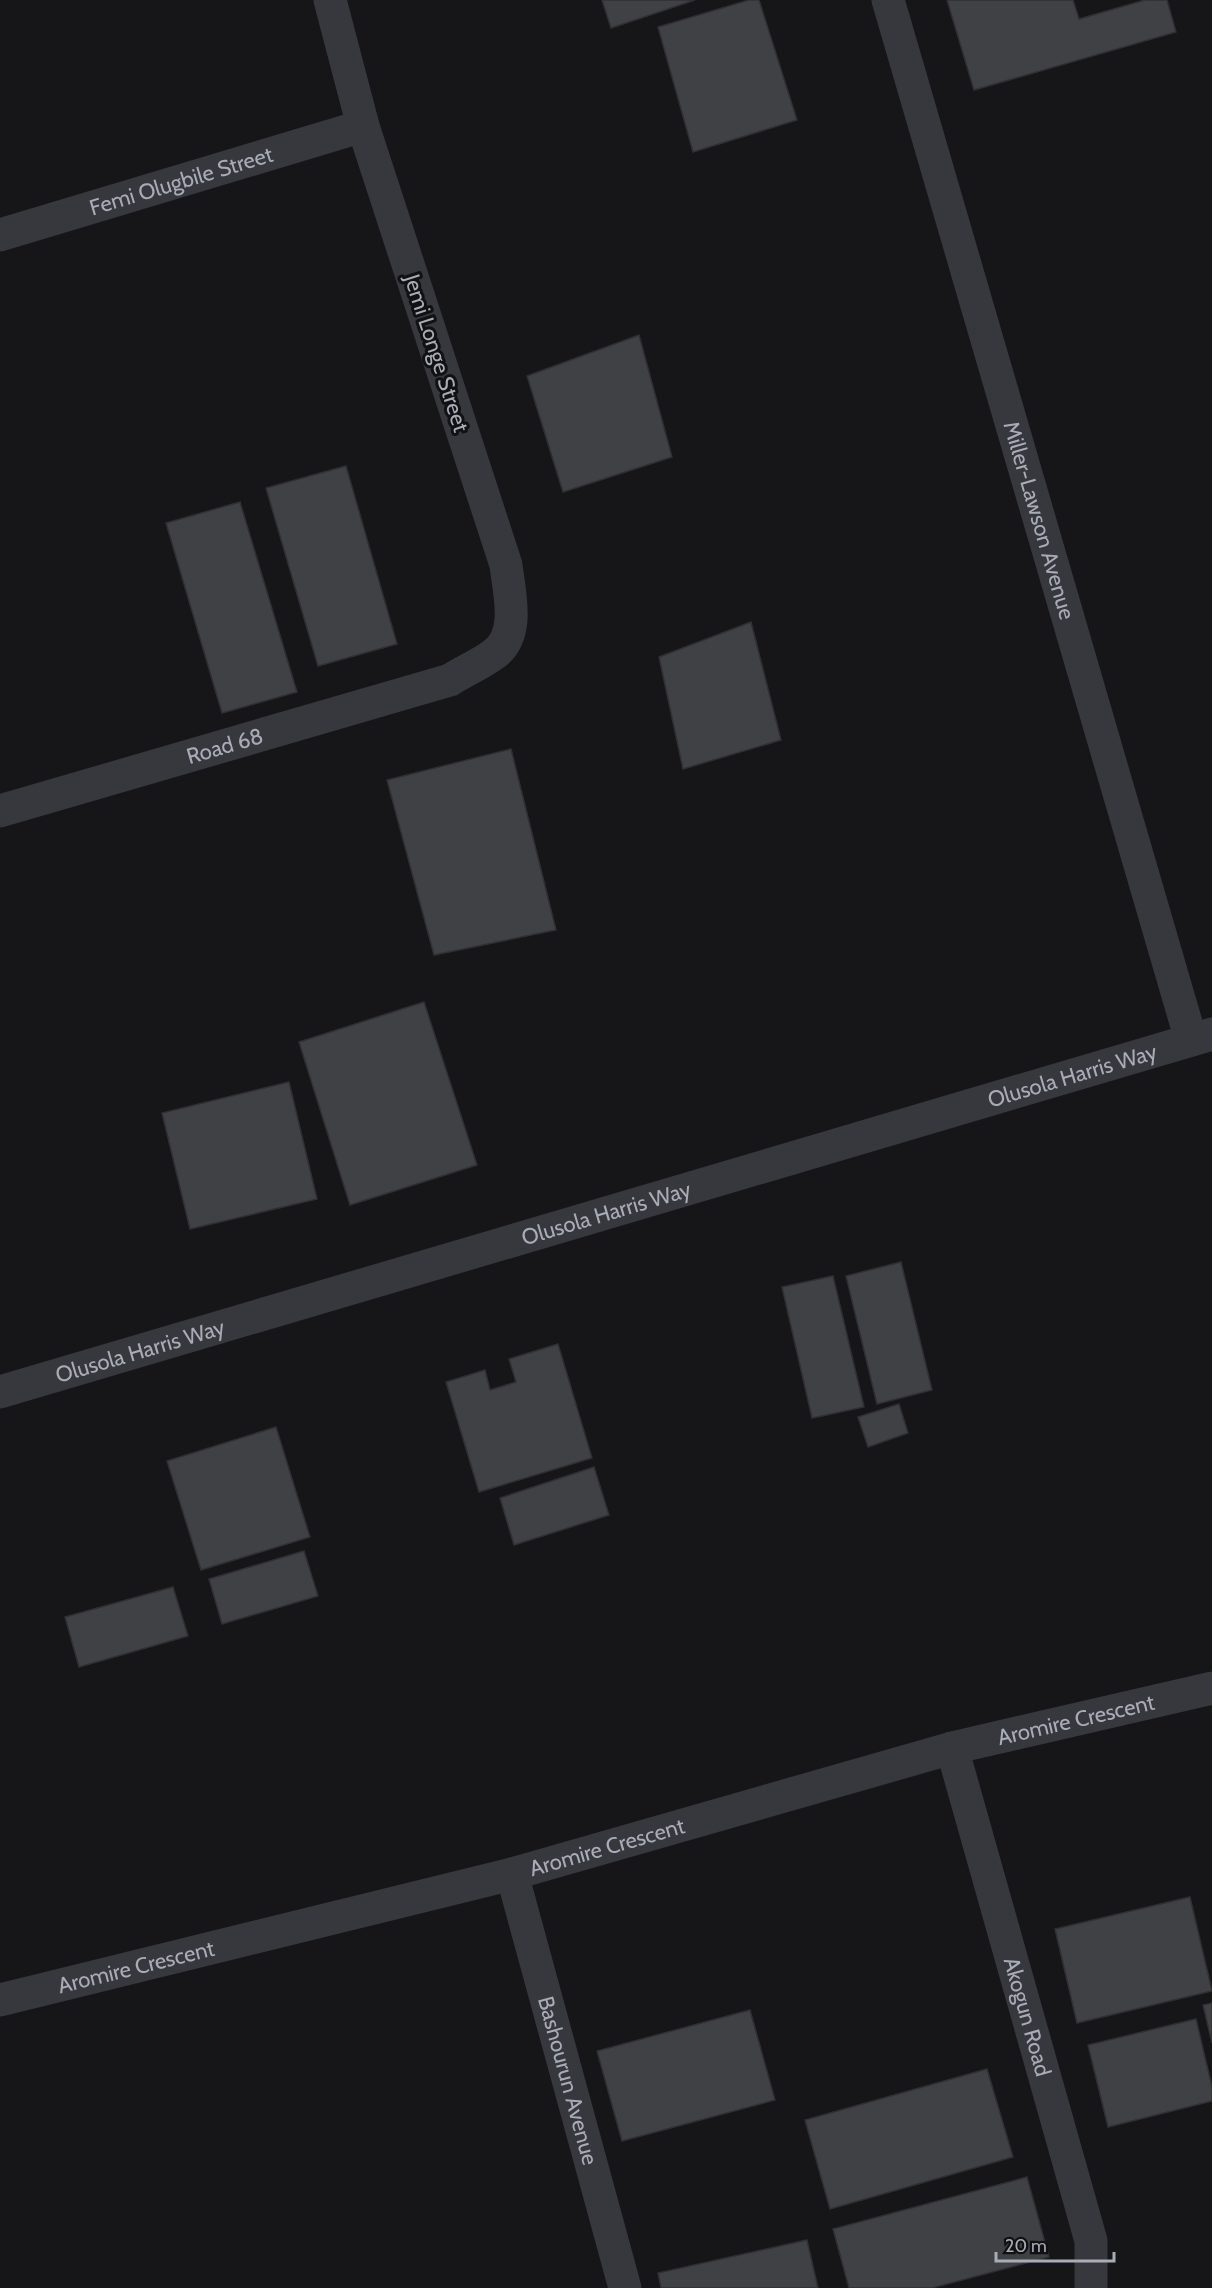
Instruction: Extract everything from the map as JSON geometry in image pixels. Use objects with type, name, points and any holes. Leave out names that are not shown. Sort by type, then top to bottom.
[{"type":"street","name":"Jemi Longe Street","points":[[330,0],[363,126],[506,565],[512,612],[509,634],[496,652],[450,680]]},
{"type":"street","name":"Miller-Lawson Avenue","points":[[888,0],[1202,1037]]},
{"type":"street","name":"Femi Olugbile Street","points":[[0,235],[363,126]]},
{"type":"street","name":"Road 68","points":[[0,811],[450,680]]},
{"type":"street","name":"Olusola Harris Way","points":[[0,1392],[1202,1037]]},
{"type":"street","name":"Aromire Crescent","points":[[0,2000],[512,1874],[952,1748],[1212,1688]]},
{"type":"street","name":"Akogun Road","points":[[952,1748],[1091,2241],[1091,2288]]},
{"type":"street","name":"Bashourun Avenue","points":[[512,1874],[625,2288]]},
{"type":"building","points":[[602,0],[695,0],[611,28]]},
{"type":"building","points":[[749,0],[759,0],[797,120],[693,152],[658,27]]},
{"type":"building","points":[[947,0],[1073,0],[1079,19],[1145,0],[1167,0],[1176,32],[974,90]]},
{"type":"building","points":[[639,335],[672,457],[563,492],[527,376]]},
{"type":"building","points":[[346,466],[397,644],[318,666],[266,488]]},
{"type":"building","points":[[240,502],[297,692],[222,713],[166,523]]},
{"type":"building","points":[[751,622],[781,740],[683,769],[659,657]]},
{"type":"building","points":[[511,749],[556,930],[434,955],[387,780]]},
{"type":"building","points":[[424,1002],[477,1165],[350,1205],[299,1042]]},
{"type":"building","points":[[289,1082],[317,1199],[190,1229],[162,1113]]},
{"type":"building","points":[[901,1262],[932,1390],[877,1404],[846,1276]]},
{"type":"building","points":[[833,1276],[864,1407],[812,1418],[782,1287]]},
{"type":"building","points":[[558,1344],[592,1458],[479,1492],[446,1382],[485,1370],[490,1390],[516,1382],[509,1359]]},
{"type":"building","points":[[899,1404],[908,1433],[868,1447],[858,1417]]},
{"type":"building","points":[[276,1427],[310,1537],[201,1570],[167,1461]]},
{"type":"building","points":[[594,1467],[609,1515],[514,1545],[500,1498]]},
{"type":"building","points":[[304,1551],[318,1596],[222,1624],[209,1579]]},
{"type":"building","points":[[173,1587],[188,1636],[79,1667],[65,1617]]},
{"type":"building","points":[[1190,1897],[1212,1991],[1077,2023],[1055,1929]]},
{"type":"building","points":[[1212,2003],[1212,2043],[1203,2005]]},
{"type":"building","points":[[750,2010],[775,2100],[622,2141],[597,2051]]},
{"type":"building","points":[[1196,2019],[1212,2087],[1212,2101],[1108,2127],[1088,2045]]},
{"type":"building","points":[[987,2069],[1013,2157],[830,2209],[805,2120]]},
{"type":"building","points":[[1027,2177],[1049,2257],[932,2288],[849,2288],[833,2229]]},
{"type":"building","points":[[807,2240],[818,2288],[661,2288],[658,2273]]}]
